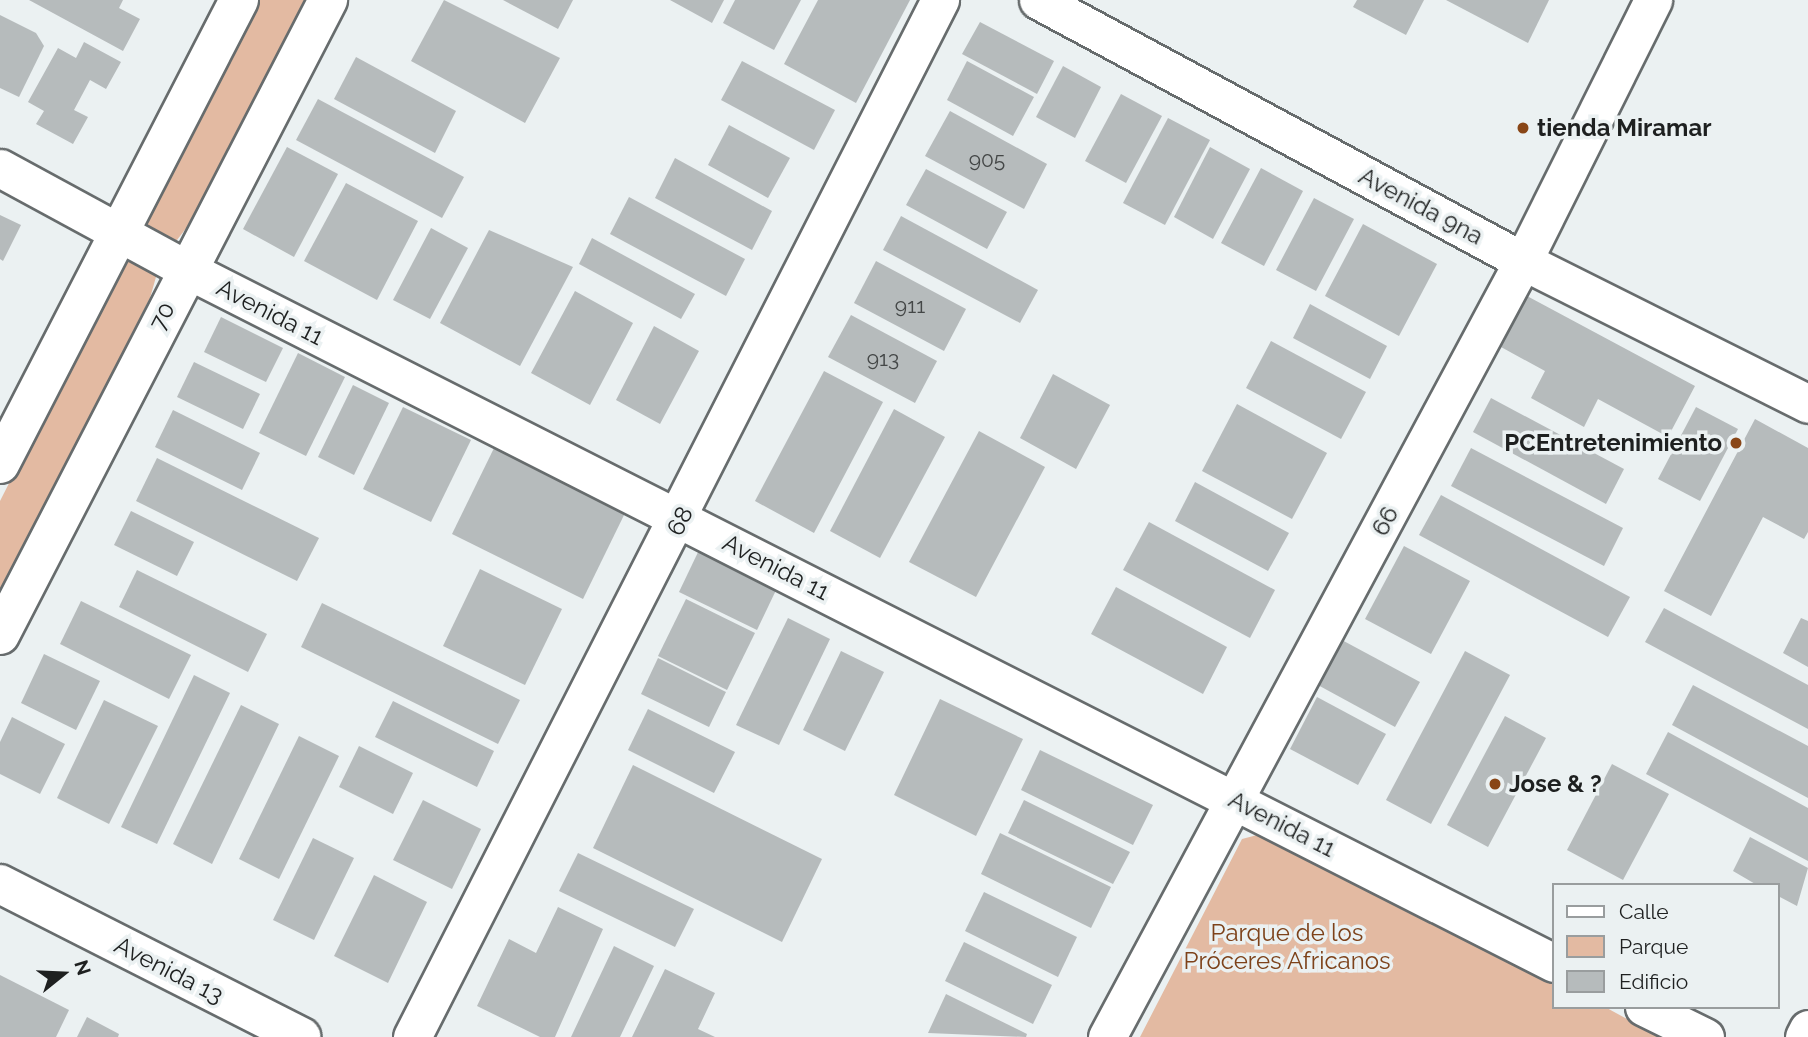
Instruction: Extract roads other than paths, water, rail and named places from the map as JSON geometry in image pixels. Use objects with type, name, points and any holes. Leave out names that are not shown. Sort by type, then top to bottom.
[{"type":"main road","points":[[0,464],[239,0]]},
{"type":"main road","name":"70","points":[[0,635],[186,269],[328,0]]},
{"type":"main road","name":"Avenida 13","points":[[0,884],[301,1037]]},
{"type":"street","name":"68","points":[[412,1037],[681,518],[940,0]]},
{"type":"street","name":"Avenida 9na","points":[[1038,0],[1523,261],[1808,404]]},
{"type":"street","name":"66","points":[[1107,1037],[1237,801],[1523,261],[1653,0]]},
{"type":"street","name":"Avenida 11","points":[[0,167],[119,229],[186,269],[1552,962]]},
{"type":"street","points":[[1648,1009],[1705,1037]]},
{"type":"street","points":[[1804,1037],[1808,1028]]},
{"type":"place","name":"tienda Miramar","points":[[1523,128]]},
{"type":"place","name":"PCEntretenimiento","points":[[1736,443]]},
{"type":"place","name":"Jose & ?","points":[[1495,784]]},
{"type":"park label","name":"Parque de los Próceres Africanos","points":[[1287,947]]}]
